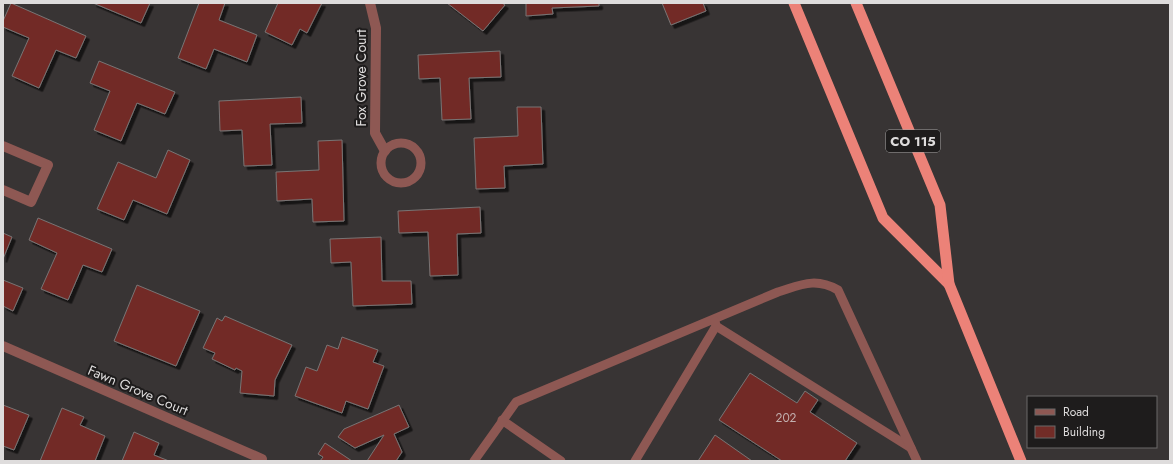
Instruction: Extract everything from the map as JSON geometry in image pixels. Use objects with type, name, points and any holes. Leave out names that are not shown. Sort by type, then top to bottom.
[{"type":"highway","name":"CO 115","points":[[794,3],[883,218],[949,284]]},
{"type":"highway","name":"CO 115","points":[[856,3],[940,205],[949,284],[1021,461]]},
{"type":"street","name":"Fox Grove Court","points":[[370,3],[376,28],[375,133],[385,151]]},
{"type":"street","points":[[3,146],[48,165],[31,202],[3,190]]},
{"type":"street","name":"Fawn Grove Court","points":[[3,346],[262,459]]},
{"type":"lane","points":[[406,143],[411,146],[419,155],[421,162],[417,174],[406,182],[393,182],[381,168],[382,156],[385,151],[394,144],[406,143]]},
{"type":"lane","points":[[474,461],[516,402],[715,322],[778,292],[811,282],[826,283],[838,290],[917,461]]},
{"type":"lane","points":[[715,322],[911,448]]},
{"type":"lane","points":[[635,461],[715,322]]},
{"type":"lane","points":[[502,420],[561,461]]},
{"type":"building","points":[[11,3],[86,36],[76,58],[56,50],[39,88],[12,76],[29,38],[3,27],[3,21]]},
{"type":"building","points":[[93,3],[150,3],[141,23]]},
{"type":"building","points":[[199,3],[225,3],[219,20],[257,35],[247,62],[214,49],[206,69],[178,58]]},
{"type":"building","points":[[278,3],[322,3],[307,33],[300,29],[292,45],[265,32]]},
{"type":"building","points":[[447,3],[502,3],[505,5],[483,31]]},
{"type":"building","points":[[526,3],[599,3],[599,6],[552,8],[553,14],[526,16]]},
{"type":"building","points":[[662,3],[703,3],[706,11],[671,25]]},
{"type":"building","points":[[500,51],[501,77],[469,78],[471,119],[442,120],[440,78],[419,79],[418,55]]},
{"type":"building","points":[[99,61],[175,92],[165,114],[137,103],[121,141],[94,130],[110,91],[90,83]]},
{"type":"building","points":[[301,97],[302,123],[270,124],[272,165],[244,166],[242,130],[220,131],[219,101]]},
{"type":"building","points":[[517,107],[541,107],[543,164],[504,166],[505,188],[476,189],[474,138],[518,136]]},
{"type":"building","points":[[342,140],[344,221],[313,222],[312,199],[277,201],[276,172],[319,170],[318,141]]},
{"type":"building","points":[[168,150],[190,160],[167,214],[133,200],[124,220],[97,209],[118,162],[156,178]]},
{"type":"building","points":[[480,207],[481,233],[457,234],[458,275],[430,276],[428,232],[399,233],[398,211]]},
{"type":"building","points":[[38,218],[112,249],[102,272],[83,265],[68,300],[41,289],[57,253],[29,240]]},
{"type":"building","points":[[3,233],[12,237],[3,259]]},
{"type":"building","points":[[381,237],[382,281],[411,281],[412,304],[353,306],[351,262],[331,263],[330,239]]},
{"type":"building","points":[[3,280],[23,288],[13,311],[3,306]]},
{"type":"building","points":[[137,285],[200,311],[176,366],[114,341]]},
{"type":"building","points":[[225,316],[292,345],[275,380],[274,396],[240,393],[242,371],[236,368],[235,370],[212,359],[215,353],[203,348],[217,318],[222,321]]},
{"type":"building","points":[[342,337],[378,350],[373,362],[384,366],[368,409],[346,401],[342,413],[295,396],[306,367],[317,371],[327,345],[338,349]]},
{"type":"building","points":[[750,373],[797,403],[805,391],[818,400],[810,412],[857,443],[845,461],[782,461],[719,420]]},
{"type":"building","points":[[3,405],[29,415],[14,450],[3,446]]},
{"type":"building","points":[[399,405],[409,427],[394,434],[402,452],[396,461],[367,461],[384,435],[355,448],[338,437],[344,429]]},
{"type":"building","points":[[62,408],[84,417],[80,425],[105,436],[95,461],[40,461]]},
{"type":"building","points":[[134,432],[159,443],[154,455],[169,461],[122,461]]},
{"type":"building","points":[[715,435],[752,461],[698,461]]},
{"type":"building","points":[[325,443],[352,461],[320,461],[323,457],[318,454]]}]
